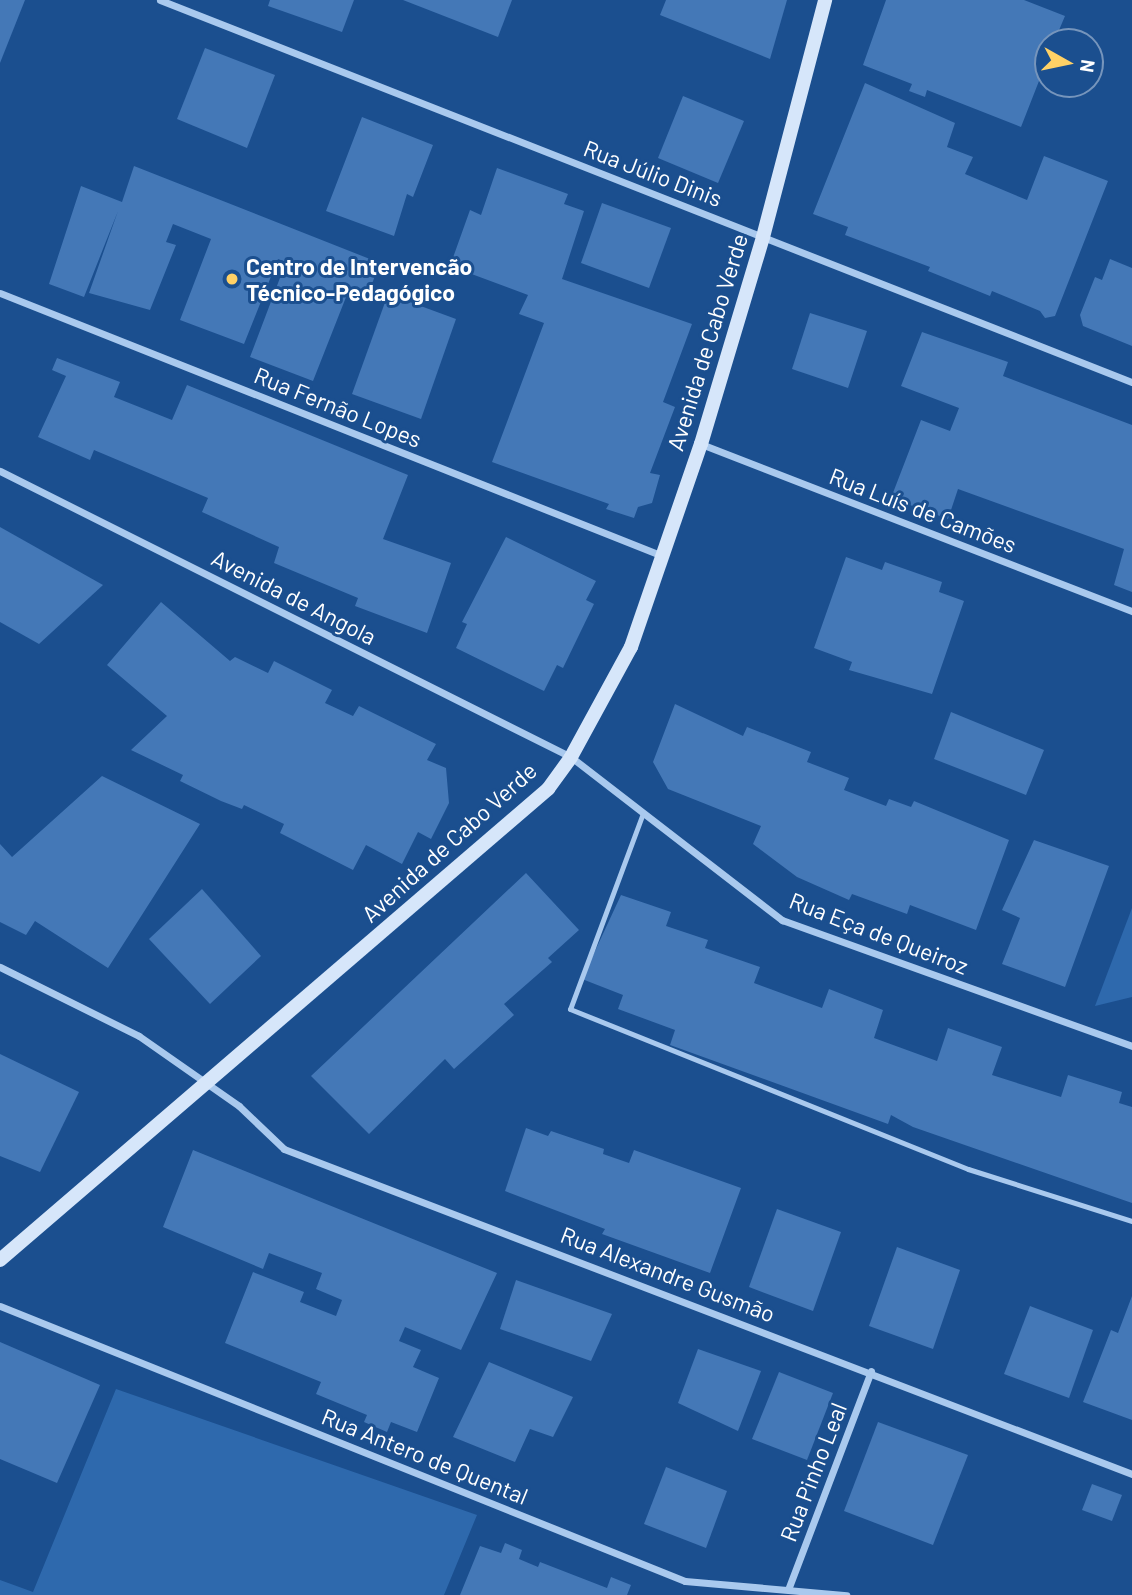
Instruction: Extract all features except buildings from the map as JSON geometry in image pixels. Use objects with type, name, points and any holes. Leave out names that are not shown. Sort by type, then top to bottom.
[{"type":"street","name":"Rua Júlio Dinis","points":[[160,0],[1132,382]]},
{"type":"street","name":"Avenida de Cabo Verde","points":[[0,1260],[548,789],[571,757],[631,647],[701,444],[763,237],[825,0]]},
{"type":"street","name":"Rua Fernão Lopes","points":[[0,293],[663,556]]},
{"type":"street","name":"Rua Luís de Camões","points":[[701,444],[1132,611]]},
{"type":"street","name":"Avenida de Angola","points":[[0,471],[571,757]]},
{"type":"street","name":"Rua Eça de Queiroz","points":[[571,757],[782,920],[1132,1046]]},
{"type":"street","name":"Rua Alexandre Gusmão","points":[[0,967],[139,1036],[239,1106],[284,1149],[872,1371],[1132,1474]]},
{"type":"street","name":"Rua Antero de Quental","points":[[0,1306],[685,1581],[789,1587],[846,1595]]},
{"type":"street","name":"Rua Pinho Leal","points":[[789,1587],[872,1371]]},
{"type":"lane","points":[[643,813],[570,1009],[968,1169],[1132,1221]]},
{"type":"shaded area","points":[[1132,908],[1132,997],[1095,1006]]},
{"type":"shaded area","points":[[116,1389],[477,1515],[444,1595],[0,1595],[0,1580],[33,1592]]},
{"type":"place","name":"Centro de Intervencão Técnico-Pedagógico","points":[[232,279]]}]
